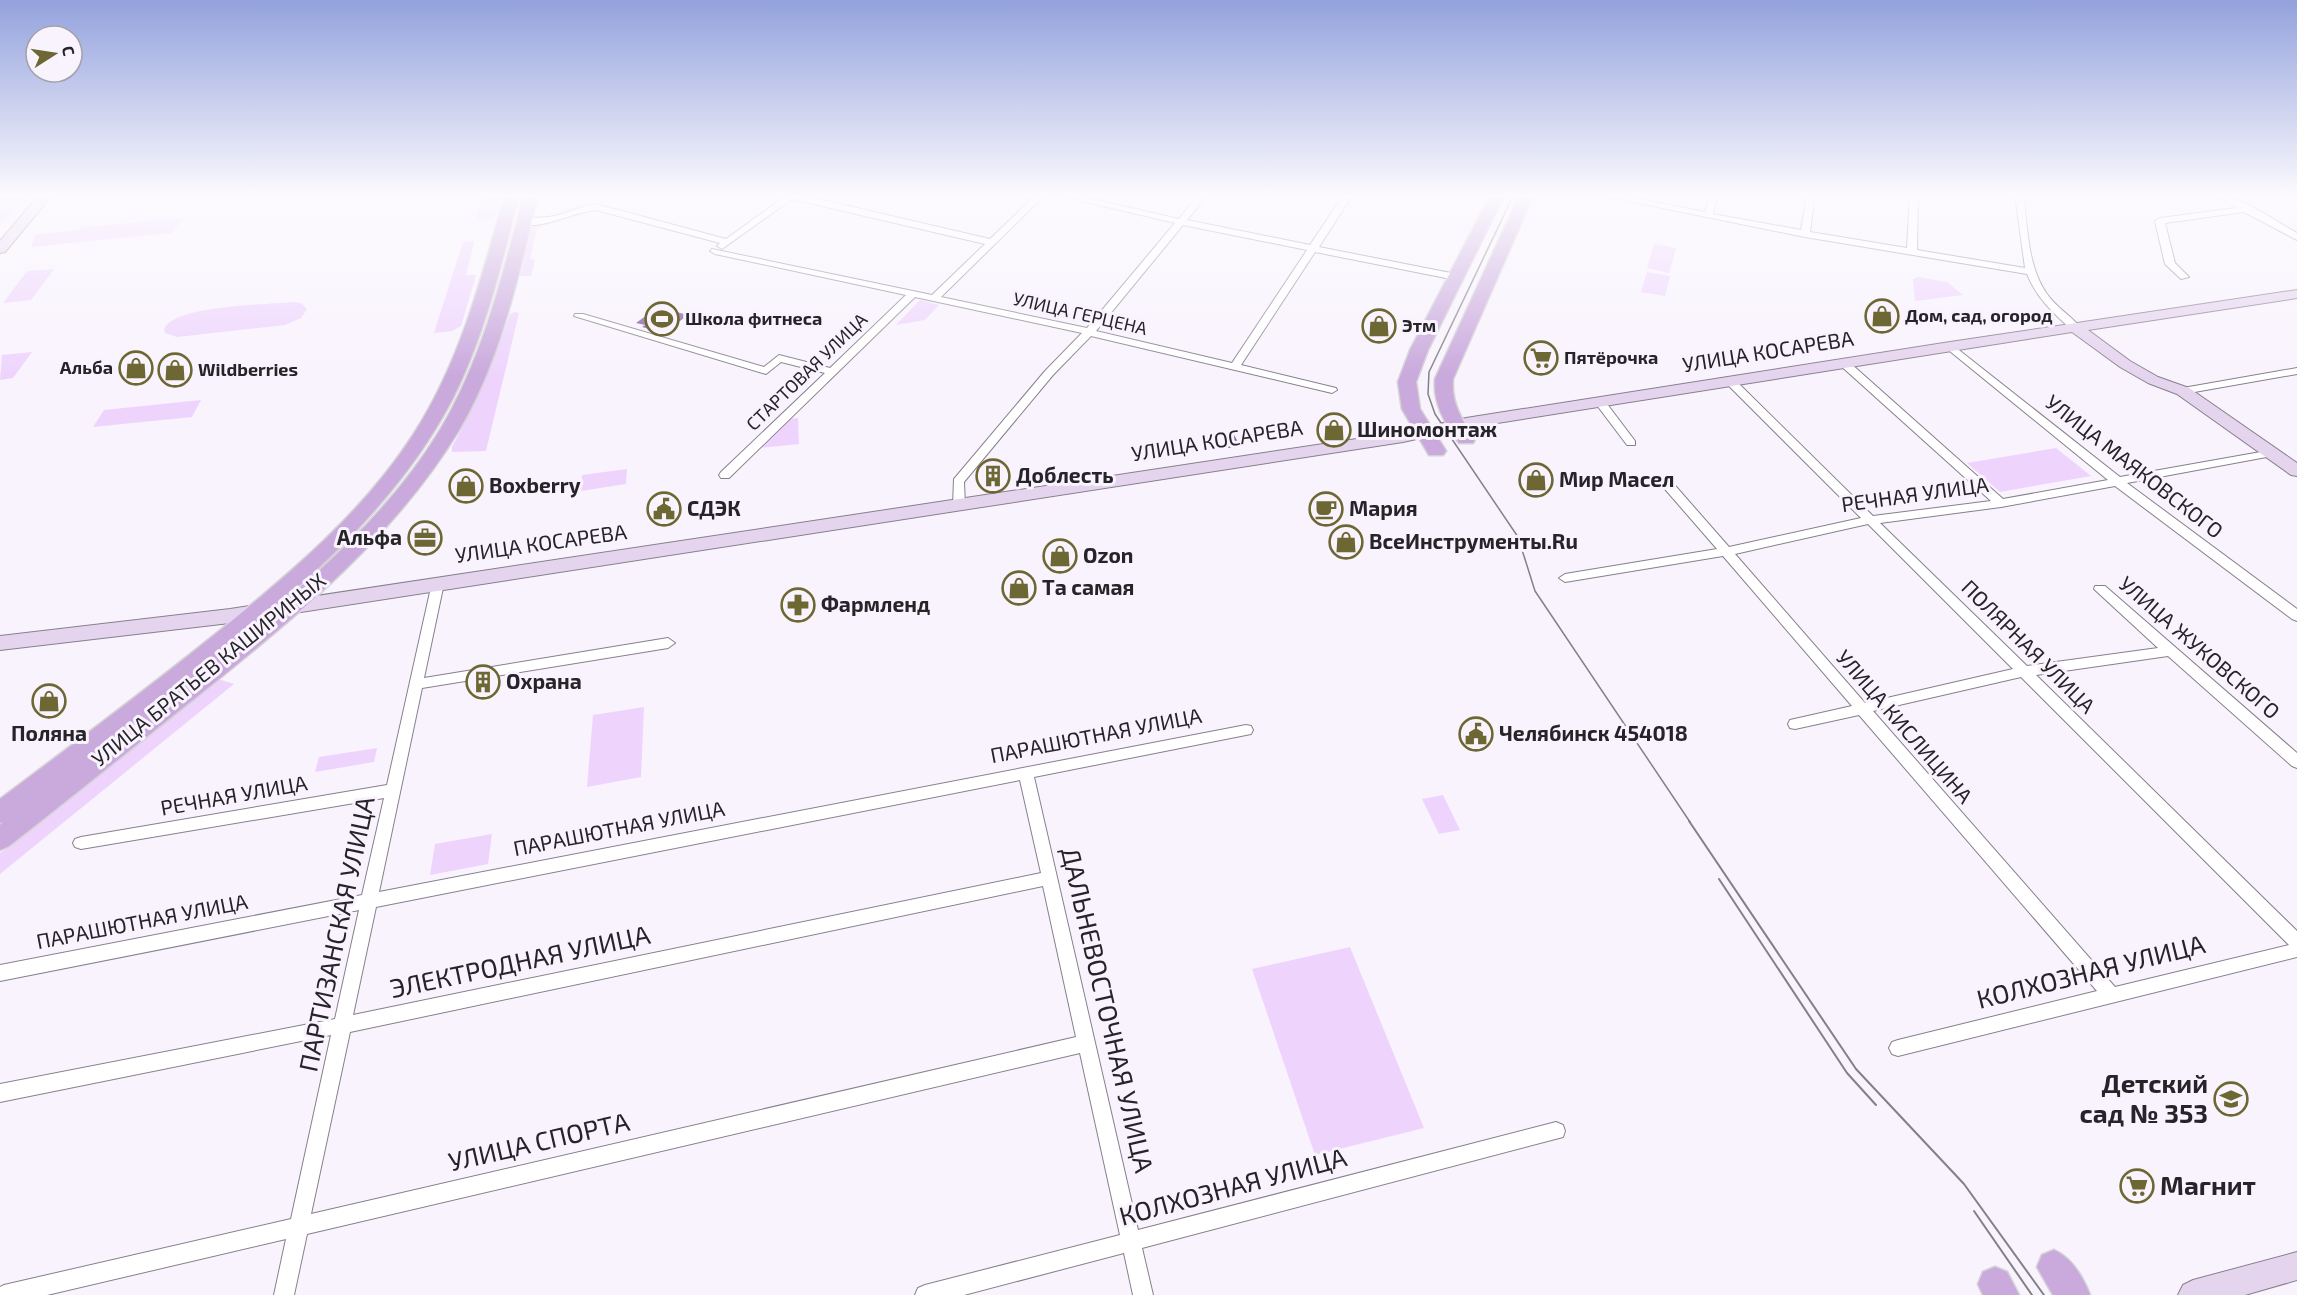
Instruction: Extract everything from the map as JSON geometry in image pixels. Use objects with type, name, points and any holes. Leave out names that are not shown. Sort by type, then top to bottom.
[{"type":"main road","name":"УЛИЦА БРАТЬЕВ КАШИРИНЫХ","points":[[0,813],[258,611],[311,564],[366,508],[394,476],[444,398],[472,332],[494,254]]},
{"type":"main road","name":"УЛИЦА БРАТЬЕВ КАШИРИНЫХ","points":[[0,839],[224,663],[333,568],[391,507],[427,463],[449,430],[467,395],[495,329],[515,254]]},
{"type":"main road","points":[[1436,452],[1411,409],[1407,382],[1419,350],[1467,254]]},
{"type":"main road","points":[[1461,432],[1449,416],[1443,387],[1444,379],[1500,254]]},
{"type":"main road","points":[[2054,1268],[2073,1295]]},
{"type":"street","name":"УЛИЦА ГЕРЦЕНА","points":[[731,254],[1089,332],[1332,390]]},
{"type":"street","points":[[934,298],[978,254]]},
{"type":"street","points":[[959,506],[958,482],[1042,382],[1089,332],[1155,254]]},
{"type":"street","points":[[1234,367],[1310,254]]},
{"type":"street","points":[[1346,254],[1456,277]]},
{"type":"street","points":[[1926,254],[2031,272]]},
{"type":"street","points":[[2028,254],[2031,272],[2037,286],[2053,308],[2075,327],[2125,364],[2153,380],[2182,391],[2297,471]]},
{"type":"street","points":[[2168,254],[2170,264],[2184,278]]},
{"type":"street","name":"СТАРТОВАЯ УЛИЦА","points":[[725,475],[913,294]]},
{"type":"street","name":"УЛИЦА КОСАРЕВА","points":[[0,643],[258,611],[959,506],[1423,433],[1461,432],[1600,402],[2297,294]]},
{"type":"street","points":[[579,316],[766,371],[779,358],[833,372]]},
{"type":"street","name":"УЛИЦА МАЯКОВСКОГО","points":[[1950,346],[2118,482],[2297,616]]},
{"type":"street","points":[[1845,364],[2001,503]]},
{"type":"street","points":[[2182,391],[2297,371]]},
{"type":"street","name":"ПОЛЯРНАЯ УЛИЦА","points":[[1730,381],[2297,942]]},
{"type":"street","points":[[1600,402],[1631,443]]},
{"type":"street","name":"РЕЧНАЯ УЛИЦА","points":[[1564,578],[1725,552],[1870,520],[2001,503],[2272,453]]},
{"type":"street","name":"УЛИЦА КИСЛИЦИНА","points":[[1668,485],[2110,994]]},
{"type":"street","name":"ПАРТИЗАНСКАЯ УЛИЦА","points":[[284,1295],[438,584]]},
{"type":"street","name":"УЛИЦА ЖУКОВСКОГО","points":[[2100,590],[2297,762]]},
{"type":"street","points":[[417,684],[668,643]]},
{"type":"street","points":[[1795,724],[2023,672],[2170,651]]},
{"type":"street","name":"ПАРАШЮТНАЯ УЛИЦА","points":[[0,973],[1246,730]]},
{"type":"street","name":"ДАЛЬНЕВОСТОЧНАЯ УЛИЦА","points":[[1026,773],[1143,1295]]},
{"type":"street","name":"РЕЧНАЯ УЛИЦА","points":[[81,843],[394,790]]},
{"type":"street","name":"ЭЛЕКТРОДНАЯ УЛИЦА","points":[[0,1093],[343,1025],[1050,878]]},
{"type":"street","name":"КОЛХОЗНАЯ УЛИЦА","points":[[1898,1048],[2110,994],[2297,950]]},
{"type":"street","name":"УЛИЦА СПОРТА","points":[[4,1295],[1086,1042]]},
{"type":"street","name":"КОЛХОЗНАЯ УЛИЦА","points":[[925,1295],[1556,1131]]},
{"type":"street","points":[[2193,1295],[2297,1266]]},
{"type":"shaded area","points":[[459,254],[471,254],[466,275],[476,275],[461,326],[452,331],[434,333]]},
{"type":"shaded area","points":[[525,254],[531,254],[530,259],[535,260],[531,276],[520,276]]},
{"type":"shaded area","points":[[1651,254],[1674,254],[1669,273],[1647,268]]},
{"type":"shaded area","points":[[54,269],[31,300],[3,303],[27,271]]},
{"type":"shaded area","points":[[1647,272],[1670,276],[1665,296],[1641,292]]},
{"type":"shaded area","points":[[1918,277],[1947,282],[1963,295],[1915,301],[1913,279]]},
{"type":"shaded area","points":[[920,300],[939,305],[925,320],[896,325]]},
{"type":"shaded area","points":[[301,303],[307,309],[301,318],[285,325],[177,337],[165,333],[164,329],[172,321],[185,315],[203,311]]},
{"type":"shaded area","points":[[519,313],[486,451],[452,452],[452,447],[484,382],[510,314]]},
{"type":"shaded area","points":[[32,352],[13,378],[0,380],[2,355]]},
{"type":"shaded area","points":[[201,400],[192,417],[93,427],[104,410]]},
{"type":"shaded area","points":[[798,418],[799,444],[759,448],[787,419]]},
{"type":"shaded area","points":[[2056,448],[2091,476],[2000,492],[1967,463]]},
{"type":"shaded area","points":[[627,469],[626,484],[581,491],[582,475]]},
{"type":"shaded area","points":[[218,679],[234,684],[0,874],[0,853]]},
{"type":"shaded area","points":[[644,707],[641,777],[587,787],[593,715]]},
{"type":"shaded area","points":[[377,748],[374,762],[315,772],[319,757]]},
{"type":"shaded area","points":[[1443,795],[1460,830],[1439,834],[1422,799]]},
{"type":"shaded area","points":[[492,834],[488,864],[430,875],[435,844]]},
{"type":"shaded area","points":[[1350,947],[1424,1128],[1315,1155],[1252,969]]},
{"type":"building","name":"Школа фитнеса","points":[[658,307],[688,315],[664,333],[636,323]]},
{"type":"building","points":[[1233,433],[1240,446],[1228,448],[1221,435]]},
{"type":"building","name":"Доблесть","points":[[989,469],[1006,474],[998,483],[981,478]]},
{"type":"tram line","points":[[1485,254],[1429,372],[1428,394],[1435,414],[1518,537],[1535,591],[1690,822]]},
{"type":"tram line","points":[[1689,821],[1856,1069],[1964,1184],[2044,1295]]},
{"type":"tram line","points":[[1719,879],[1847,1073],[1876,1105]]},
{"type":"tram line","points":[[1974,1211],[2032,1295]]},
{"type":"place","name":"Дом, сад, огород","points":[[1882,316]]},
{"type":"place","name":"Школа фитнеса","points":[[662,319]]},
{"type":"place","name":"Этм","points":[[1379,326]]},
{"type":"place","name":"Пятёрочка","points":[[1541,358]]},
{"type":"place","name":"Альба","points":[[136,368]]},
{"type":"place","name":"Wildberries","points":[[175,370]]},
{"type":"place","name":"Шиномонтаж","points":[[1334,430]]},
{"type":"place","name":"Доблесть","points":[[993,476]]},
{"type":"place","name":"Мир Масел","points":[[1536,480]]},
{"type":"place","name":"Boxberry","points":[[466,486]]},
{"type":"place","name":"СДЭК","points":[[664,509]]},
{"type":"place","name":"Мария","points":[[1326,509]]},
{"type":"place","name":"Альфа","points":[[425,538]]},
{"type":"place","name":"ВсеИнструменты.Ru","points":[[1346,542]]},
{"type":"place","name":"Ozon","points":[[1060,556]]},
{"type":"place","name":"Та самая","points":[[1019,588]]},
{"type":"place","name":"Фармленд","points":[[798,605]]},
{"type":"place","name":"Охрана","points":[[483,682]]},
{"type":"place","name":"Поляна","points":[[49,701]]},
{"type":"place","name":"Челябинск 454018","points":[[1476,734]]},
{"type":"place","name":"Детский сад № 353","points":[[2231,1099]]},
{"type":"place","name":"Магнит","points":[[2137,1186]]}]
